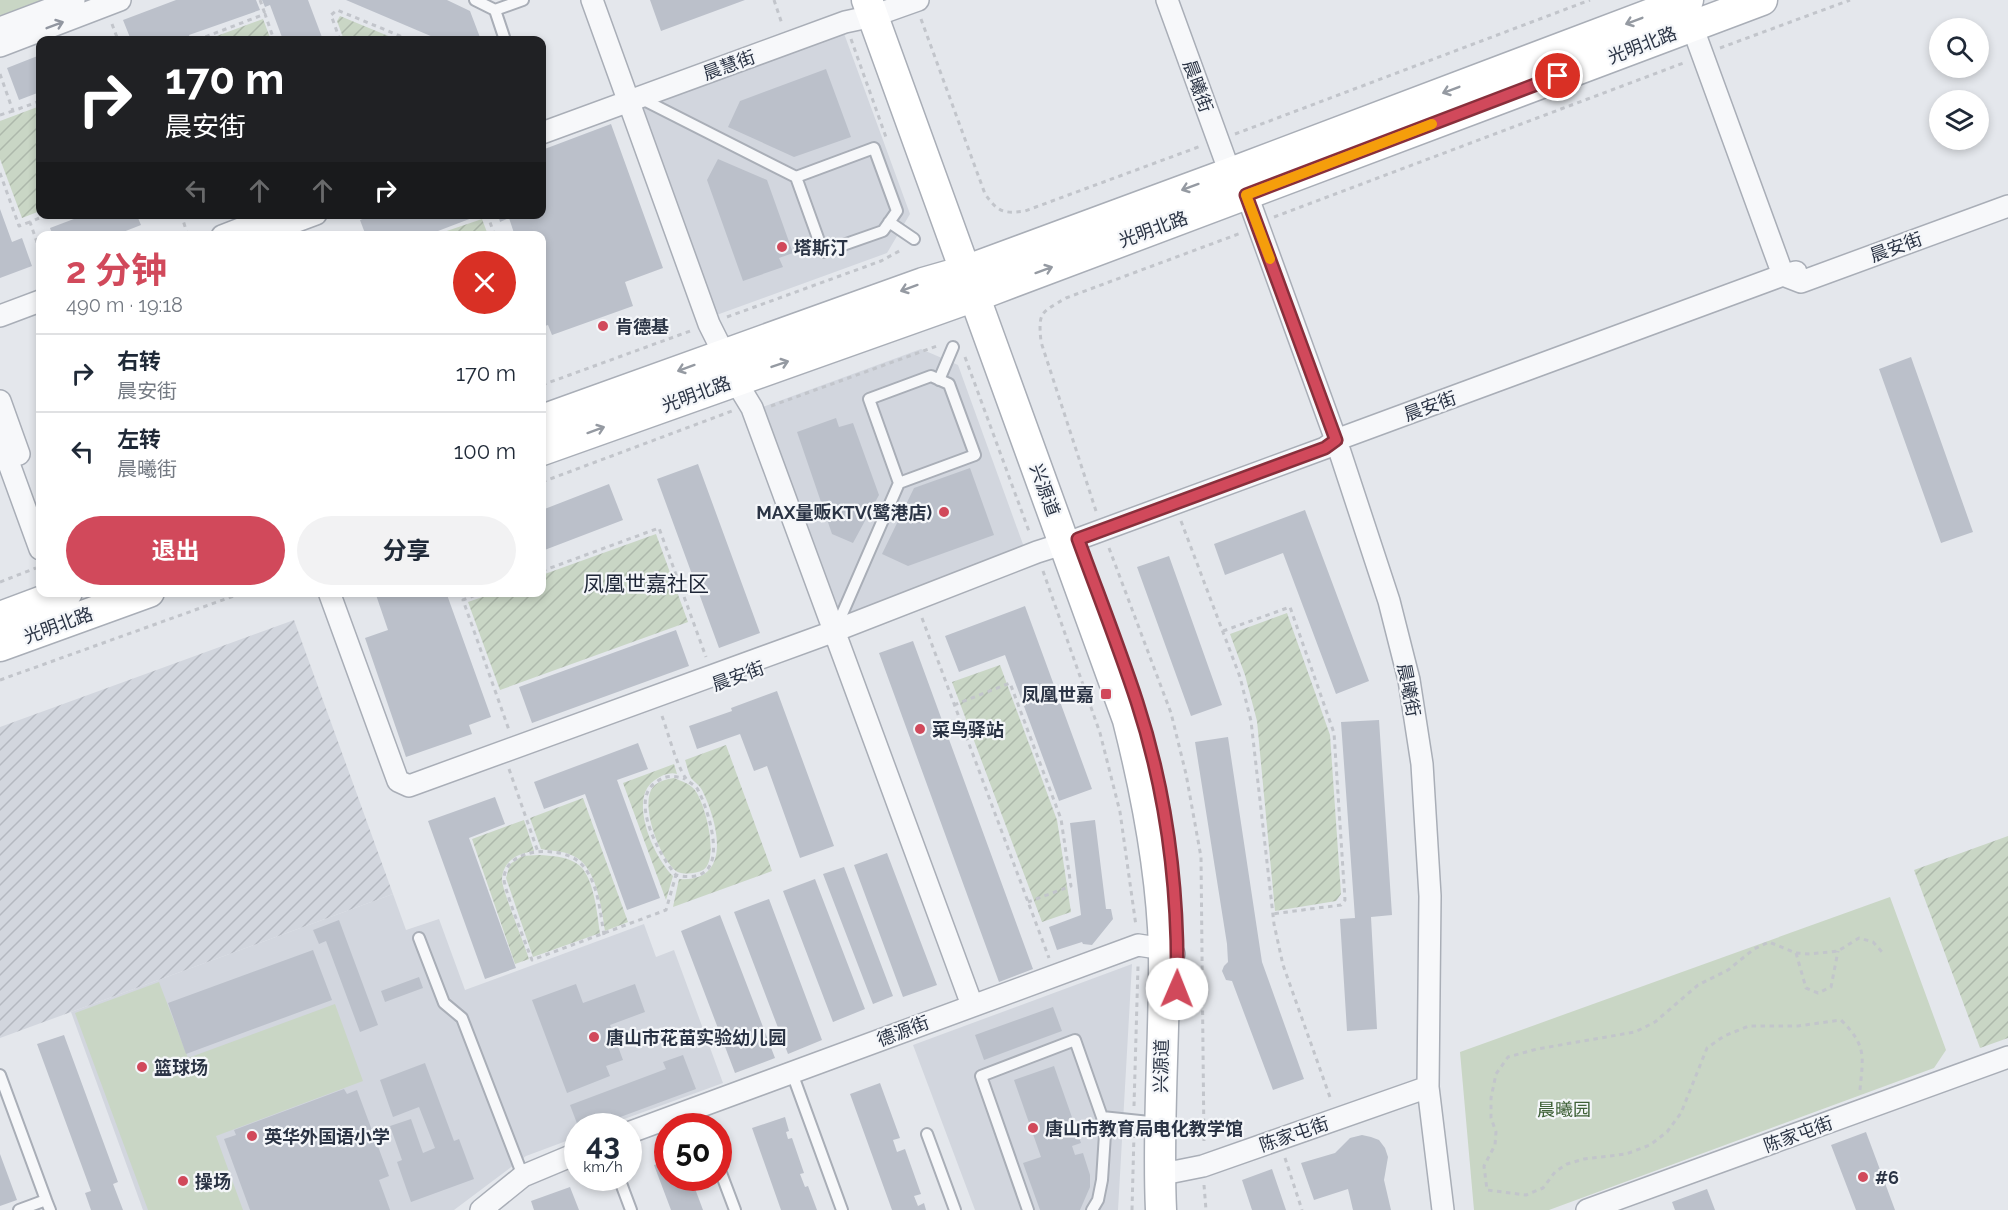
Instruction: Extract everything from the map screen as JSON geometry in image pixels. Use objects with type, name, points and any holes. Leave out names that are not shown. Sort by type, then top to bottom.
[{"type":"main road","name":"光明北路","points":[[546,449],[738,387],[923,283],[977,281],[1238,184],[1691,8],[1762,0]]},
{"type":"main road","name":"兴源道","points":[[873,8],[977,281],[1057,549],[1137,703],[1158,780],[1171,855],[1160,950],[1147,1122],[1168,1166],[1161,1210]]},
{"type":"main road","name":"光明北路","points":[[546,419],[738,387]]},
{"type":"main road","name":"光明北路","points":[[0,617],[52,597]]},
{"type":"main road","name":"光明北路","points":[[0,646],[135,597]]},
{"type":"main road","name":"兴源道","points":[[1160,950],[1168,1166],[1174,1210]]},
{"type":"street","points":[[0,28],[74,0]]},
{"type":"street","points":[[0,46],[120,0]]},
{"type":"street","points":[[592,0],[632,93],[719,320],[738,387],[968,1007]]},
{"type":"street","points":[[605,0],[632,93]]},
{"type":"street","name":"晨慧街","points":[[546,131],[785,30],[844,9],[873,8],[918,0]]},
{"type":"street","name":"晨曦街","points":[[1167,0],[1238,184],[1389,601],[1409,680],[1422,764],[1430,896],[1423,1083],[1433,1210]]},
{"type":"street","name":"晨曦街","points":[[1180,0],[1238,184]]},
{"type":"street","name":"晨慧街","points":[[546,118],[632,93],[873,8]]},
{"type":"street","points":[[1691,8],[1794,276]]},
{"type":"street","name":"晨安街","points":[[395,786],[409,786],[658,705],[1331,444],[1794,276],[2008,195]]},
{"type":"street","name":"晨安街","points":[[1794,276],[2008,206]]},
{"type":"street","points":[[235,231],[266,219]]},
{"type":"street","points":[[272,231],[302,219]]},
{"type":"street","points":[[0,316],[36,302]]},
{"type":"street","points":[[0,330],[36,316]]},
{"type":"street","points":[[0,401],[36,500]]},
{"type":"street","points":[[0,439],[36,538]]},
{"type":"street","name":"晨安街","points":[[511,754],[713,675],[918,608],[1057,549]]},
{"type":"street","points":[[321,597],[395,786]]},
{"type":"street","points":[[331,597],[395,786]]},
{"type":"street","name":"德源街","points":[[709,1113],[792,1073],[1056,975],[1160,950]]},
{"type":"street","name":"陈家屯街","points":[[1587,1210],[2008,1057]]},
{"type":"street","name":"晨曦街","points":[[1423,1083],[1443,1210]]},
{"type":"street","name":"陈家屯街","points":[[1168,1166],[1423,1083]]},
{"type":"street","name":"陈家屯街","points":[[1168,1166],[1203,1166],[1423,1083]]},
{"type":"street","points":[[481,1210],[524,1176],[564,1159]]},
{"type":"lane","points":[[475,0],[495,10],[504,36]]},
{"type":"lane","points":[[495,10],[523,0]]},
{"type":"lane","points":[[632,93],[796,177],[823,252],[883,231],[897,211],[874,148],[796,177]]},
{"type":"lane","points":[[889,222],[914,239]]},
{"type":"lane","points":[[939,380],[953,347]]},
{"type":"lane","points":[[831,637],[899,483],[869,399],[931,376],[950,384],[975,455],[899,483]]},
{"type":"lane","points":[[419,938],[444,1003],[462,1018],[524,1176]]},
{"type":"lane","points":[[1028,1210],[981,1076],[1075,1040],[1102,1117],[1105,1134],[1102,1180],[1098,1200],[1092,1210]]},
{"type":"lane","points":[[792,1073],[842,1210]]},
{"type":"lane","points":[[0,1075],[48,1205],[19,1210]]},
{"type":"lane","points":[[1102,1117],[1147,1122]]},
{"type":"lane","points":[[927,1134],[954,1210]]},
{"type":"lane","points":[[624,1191],[631,1210]]},
{"type":"lane","points":[[728,1191],[735,1210]]},
{"type":"path","points":[[260,0],[273,36]]},
{"type":"path","points":[[774,0],[785,30]]},
{"type":"path","points":[[873,8],[887,140]]},
{"type":"path","points":[[339,36],[331,15],[337,10],[400,36]]},
{"type":"path","points":[[207,36],[265,14]]},
{"type":"path","points":[[0,74],[13,111]]},
{"type":"path","points":[[0,116],[36,102]]},
{"type":"path","points":[[0,173],[19,226],[37,219]]},
{"type":"path","points":[[30,222],[36,239]]},
{"type":"path","points":[[546,480],[738,387],[765,408],[946,343],[958,349],[965,357],[1057,549],[1120,812],[1160,950],[1147,1122],[1132,1210]]},
{"type":"path","points":[[1179,515],[1240,677],[1251,721],[1272,914],[1282,965],[1335,1110]]},
{"type":"path","points":[[546,570],[659,528],[713,675]]},
{"type":"path","points":[[0,582],[36,568]]},
{"type":"path","points":[[0,680],[231,597]]},
{"type":"path","points":[[461,597],[511,754],[538,852]]},
{"type":"path","points":[[462,600],[470,597]]},
{"type":"path","points":[[1222,631],[1290,607],[1334,734],[1346,900],[1341,905],[1272,914]]},
{"type":"path","points":[[918,608],[1056,975]]},
{"type":"path","points":[[954,705],[1010,683],[1061,819],[1071,886],[1028,902]]},
{"type":"path","points":[[658,705],[685,779]]},
{"type":"path","points":[[673,775],[685,779],[697,787],[711,822],[714,845],[712,864],[704,873],[687,877],[676,875],[660,855],[652,837],[646,800],[650,786],[662,778],[673,775]]},
{"type":"path","points":[[604,935],[597,899],[588,874],[578,861],[564,855],[538,852],[520,855],[508,864],[503,879],[532,960],[604,935],[666,910],[676,875]]},
{"type":"path","points":[[1860,1096],[1864,1055],[1856,1034],[1841,1020],[1798,1026],[1749,1026],[1724,1036],[1707,1048],[1681,1113],[1667,1132],[1650,1145],[1626,1154],[1584,1159],[1567,1164],[1555,1172],[1543,1188],[1526,1195],[1487,1190],[1484,1166],[1495,1145],[1497,1131],[1491,1118],[1491,1098],[1496,1074],[1508,1057],[1537,1049],[1635,1032],[1656,1022],[1698,985],[1728,970],[1754,949],[1769,942],[1796,953],[1839,951],[1859,938],[1873,942],[1882,952]]},
{"type":"path","points":[[1796,953],[1806,988],[1818,993],[1831,987],[1839,951]]},
{"type":"path","points":[[1279,1139],[1302,1210]]},
{"type":"shaded area","points":[[838,17],[910,214],[887,253],[711,317],[632,92]]},
{"type":"shaded area","points":[[921,349],[958,365],[1029,561],[830,637],[749,412]]},
{"type":"shaded area","points":[[294,620],[393,894],[0,1038],[0,727]]},
{"type":"shaded area","points":[[393,894],[406,930],[439,919],[465,990],[644,924],[656,957],[674,950],[723,1083],[641,1113],[564,1113],[564,1142],[526,1156],[454,1210],[143,1210],[71,1012]]},
{"type":"shaded area","name":"唐山市教育局电化教学馆","points":[[1132,964],[1118,1210],[975,1210],[913,1045]]},
{"type":"green space","points":[[0,0],[69,0],[0,26]]},
{"type":"green space","points":[[340,16],[388,36],[343,36],[337,21]]},
{"type":"green space","points":[[263,19],[269,36],[217,36]]},
{"type":"green space","points":[[36,108],[36,213],[22,218],[0,159],[0,121]]},
{"type":"green space","points":[[482,219],[486,231],[447,231]]},
{"type":"green space","points":[[656,534],[688,622],[500,690],[468,602],[482,597],[546,597],[546,574]]},
{"type":"green space","points":[[1287,613],[1330,735],[1341,894],[1336,901],[1275,911],[1257,721],[1245,675],[1230,634]]},
{"type":"green space","points":[[1000,665],[1057,820],[1071,912],[1042,922],[952,682]]},
{"type":"green space","points":[[726,745],[772,871],[673,907],[679,879],[696,878],[708,871],[717,849],[713,819],[708,805],[702,790],[691,778],[685,760]]},
{"type":"green space","points":[[674,764],[677,774],[666,774],[655,780],[647,789],[643,800],[646,828],[658,856],[673,876],[666,900],[623,783]]},
{"type":"green space","points":[[674,778],[694,789],[706,817],[711,843],[710,855],[708,864],[703,870],[697,872],[676,871],[664,855],[653,831],[648,806],[649,795],[653,787],[660,782]]},
{"type":"green space","points":[[583,798],[628,922],[605,931],[594,881],[584,864],[569,854],[541,849],[530,818]]},
{"type":"green space","points":[[524,820],[534,851],[509,862],[502,879],[529,959],[515,964],[472,839]]},
{"type":"green space","points":[[2008,836],[2008,1038],[1980,1048],[1914,870]]},
{"type":"green space","points":[[539,855],[567,859],[582,868],[594,895],[600,933],[533,957],[506,878],[510,864],[522,856]]},
{"type":"green space","name":"晨曦园","points":[[1890,897],[1946,1050],[1934,1068],[1549,1210],[1474,1210],[1460,1052]]},
{"type":"green space","points":[[159,982],[188,1058],[335,1004],[363,1081],[216,1136],[243,1210],[148,1210],[75,1013]]},
{"type":"building","points":[[176,0],[256,0],[260,10],[189,36],[129,36],[123,20]]},
{"type":"building","points":[[262,0],[308,0],[322,36],[282,36],[270,5],[265,7]]},
{"type":"building","points":[[346,0],[447,0],[470,11],[479,36],[431,36]]},
{"type":"building","points":[[650,0],[745,0],[661,31]]},
{"type":"building","points":[[36,57],[36,94],[19,100],[7,68]]},
{"type":"building","points":[[826,69],[851,137],[794,157],[728,127],[740,101]]},
{"type":"building","points":[[611,124],[663,268],[625,282],[633,306],[552,335],[548,325],[546,326],[546,231],[513,231],[509,219],[546,219],[546,148]]},
{"type":"building","points":[[718,159],[767,180],[793,253],[779,258],[783,267],[743,281],[707,180]]},
{"type":"building","points":[[0,209],[12,242],[22,238],[32,266],[0,278]]},
{"type":"building","points":[[74,219],[138,219],[141,225],[126,231],[51,231],[50,228]]},
{"type":"building","points":[[469,219],[438,231],[364,231],[360,220]]},
{"type":"building","points":[[1911,357],[1973,532],[1941,543],[1879,369]]},
{"type":"building","points":[[836,418],[839,427],[853,423],[879,495],[853,543],[832,534],[797,432]]},
{"type":"building","points":[[698,464],[760,633],[719,648],[657,479]]},
{"type":"building","name":"MAX量贩KTV(鹭港店)","points":[[970,468],[994,535],[908,566],[882,554],[914,488]]},
{"type":"building","points":[[609,484],[623,520],[546,549],[546,508]]},
{"type":"building","points":[[1305,510],[1369,681],[1336,694],[1283,553],[1225,575],[1214,544]]},
{"type":"building","points":[[1169,556],[1222,705],[1191,716],[1137,567]]},
{"type":"building","points":[[377,597],[448,597],[491,717],[469,725],[472,734],[406,757],[365,638],[388,630]]},
{"type":"building","points":[[1025,606],[1092,789],[1059,801],[1005,655],[959,672],[945,636]]},
{"type":"building","points":[[676,630],[689,666],[532,723],[519,687]]},
{"type":"building","points":[[913,641],[1033,969],[999,982],[879,653]]},
{"type":"building","points":[[777,691],[834,846],[800,858],[767,766],[754,771],[740,734],[697,749],[689,726],[732,711],[731,708]]},
{"type":"building","points":[[1379,720],[1392,915],[1371,917],[1377,1029],[1347,1031],[1340,919],[1355,918],[1341,722]]},
{"type":"building","points":[[1228,737],[1262,962],[1304,1079],[1273,1090],[1232,981],[1226,980],[1222,971],[1228,962],[1227,944],[1195,742]]},
{"type":"building","points":[[638,743],[648,769],[617,780],[660,898],[627,910],[585,794],[544,809],[534,782]]},
{"type":"building","points":[[495,797],[505,824],[469,838],[516,968],[485,979],[428,821]]},
{"type":"building","points":[[1095,820],[1106,909],[1111,909],[1113,919],[1092,945],[1082,942],[1057,950],[1049,927],[1081,915],[1070,823]]},
{"type":"building","points":[[887,853],[937,985],[903,997],[854,865]]},
{"type":"building","points":[[844,867],[893,996],[873,1004],[823,874]]},
{"type":"building","points":[[815,879],[865,1009],[833,1022],[783,891]]},
{"type":"building","points":[[769,899],[822,1040],[788,1054],[734,912]]},
{"type":"building","points":[[720,915],[775,1058],[735,1073],[681,931]]},
{"type":"building","points":[[339,920],[378,1025],[360,1032],[326,941],[319,944],[313,930]]},
{"type":"building","points":[[313,950],[332,1000],[186,1054],[168,1003]]},
{"type":"building","points":[[419,977],[423,988],[385,1002],[381,991]]},
{"type":"building","points":[[576,984],[583,1003],[635,984],[645,1012],[610,1025],[623,1060],[606,1066],[610,1076],[567,1093],[532,1000]]},
{"type":"building","points":[[1053,1007],[1062,1031],[984,1060],[975,1035]]},
{"type":"building","points":[[64,1035],[118,1182],[113,1184],[123,1210],[91,1210],[85,1193],[91,1191],[37,1044]]},
{"type":"building","points":[[683,1055],[696,1089],[631,1113],[573,1113],[570,1105],[666,1069],[663,1062]]},
{"type":"building","points":[[425,1063],[454,1141],[459,1139],[474,1179],[411,1202],[397,1162],[402,1160],[390,1126],[411,1119],[423,1153],[435,1148],[419,1107],[393,1117],[380,1080]]},
{"type":"building","points":[[1054,1066],[1081,1143],[1072,1146],[1075,1155],[1083,1153],[1090,1175],[1090,1187],[1080,1210],[1040,1210],[1023,1163],[1041,1157],[1014,1080]]},
{"type":"building","points":[[880,1083],[900,1138],[893,1140],[897,1152],[905,1149],[921,1194],[914,1196],[918,1206],[924,1203],[926,1210],[892,1210],[850,1094]]},
{"type":"building","points":[[344,1089],[347,1094],[357,1090],[389,1176],[379,1180],[390,1210],[250,1210],[224,1139],[236,1135],[234,1130]]},
{"type":"building","points":[[785,1117],[789,1131],[786,1132],[788,1139],[792,1138],[804,1173],[800,1174],[805,1187],[808,1186],[817,1210],[781,1210],[752,1128]]},
{"type":"building","name":"#6","points":[[1866,1132],[1895,1210],[1856,1210],[1831,1145]]},
{"type":"building","points":[[1362,1135],[1379,1140],[1385,1148],[1388,1157],[1384,1180],[1391,1210],[1353,1210],[1348,1189],[1314,1200],[1301,1163],[1335,1153],[1350,1138]]},
{"type":"building","points":[[0,1154],[17,1200],[0,1206]]},
{"type":"building","points":[[1272,1169],[1286,1210],[1252,1210],[1242,1180]]},
{"type":"building","points":[[564,1189],[572,1191],[579,1210],[534,1210],[531,1201]]},
{"type":"building","points":[[1707,1189],[1715,1210],[1675,1210],[1672,1202]]},
{"type":"building","points":[[664,1191],[696,1191],[703,1210],[671,1210]]},
{"type":"slow traffic","points":[[1270,259],[1246,195],[1432,124]]},
{"type":"place","name":"塔斯汀","points":[[782,247]]},
{"type":"place","name":"肯德基","points":[[603,326]]},
{"type":"place","name":"MAX量贩KTV(鹭港店)","points":[[944,512]]},
{"type":"place","name":"凤凰世嘉","points":[[1106,694]]},
{"type":"place","name":"菜鸟驿站","points":[[920,729]]},
{"type":"place","name":"唐山市花苗实验幼儿园","points":[[594,1037]]},
{"type":"place","name":"篮球场","points":[[142,1067]]},
{"type":"place","name":"唐山市教育局电化教学馆","points":[[1033,1128]]},
{"type":"place","name":"英华外国语小学","points":[[252,1136]]},
{"type":"place","name":"#6","points":[[1863,1177]]},
{"type":"place","name":"操场","points":[[183,1181]]},
{"type":"district","name":"凤凰世嘉社区","points":[[646,583]]},
{"type":"route","points":[[1177,989],[1178,955],[1171,855],[1158,780],[1137,703],[1078,539],[1325,448],[1336,440],[1246,195],[1558,76]]}]
